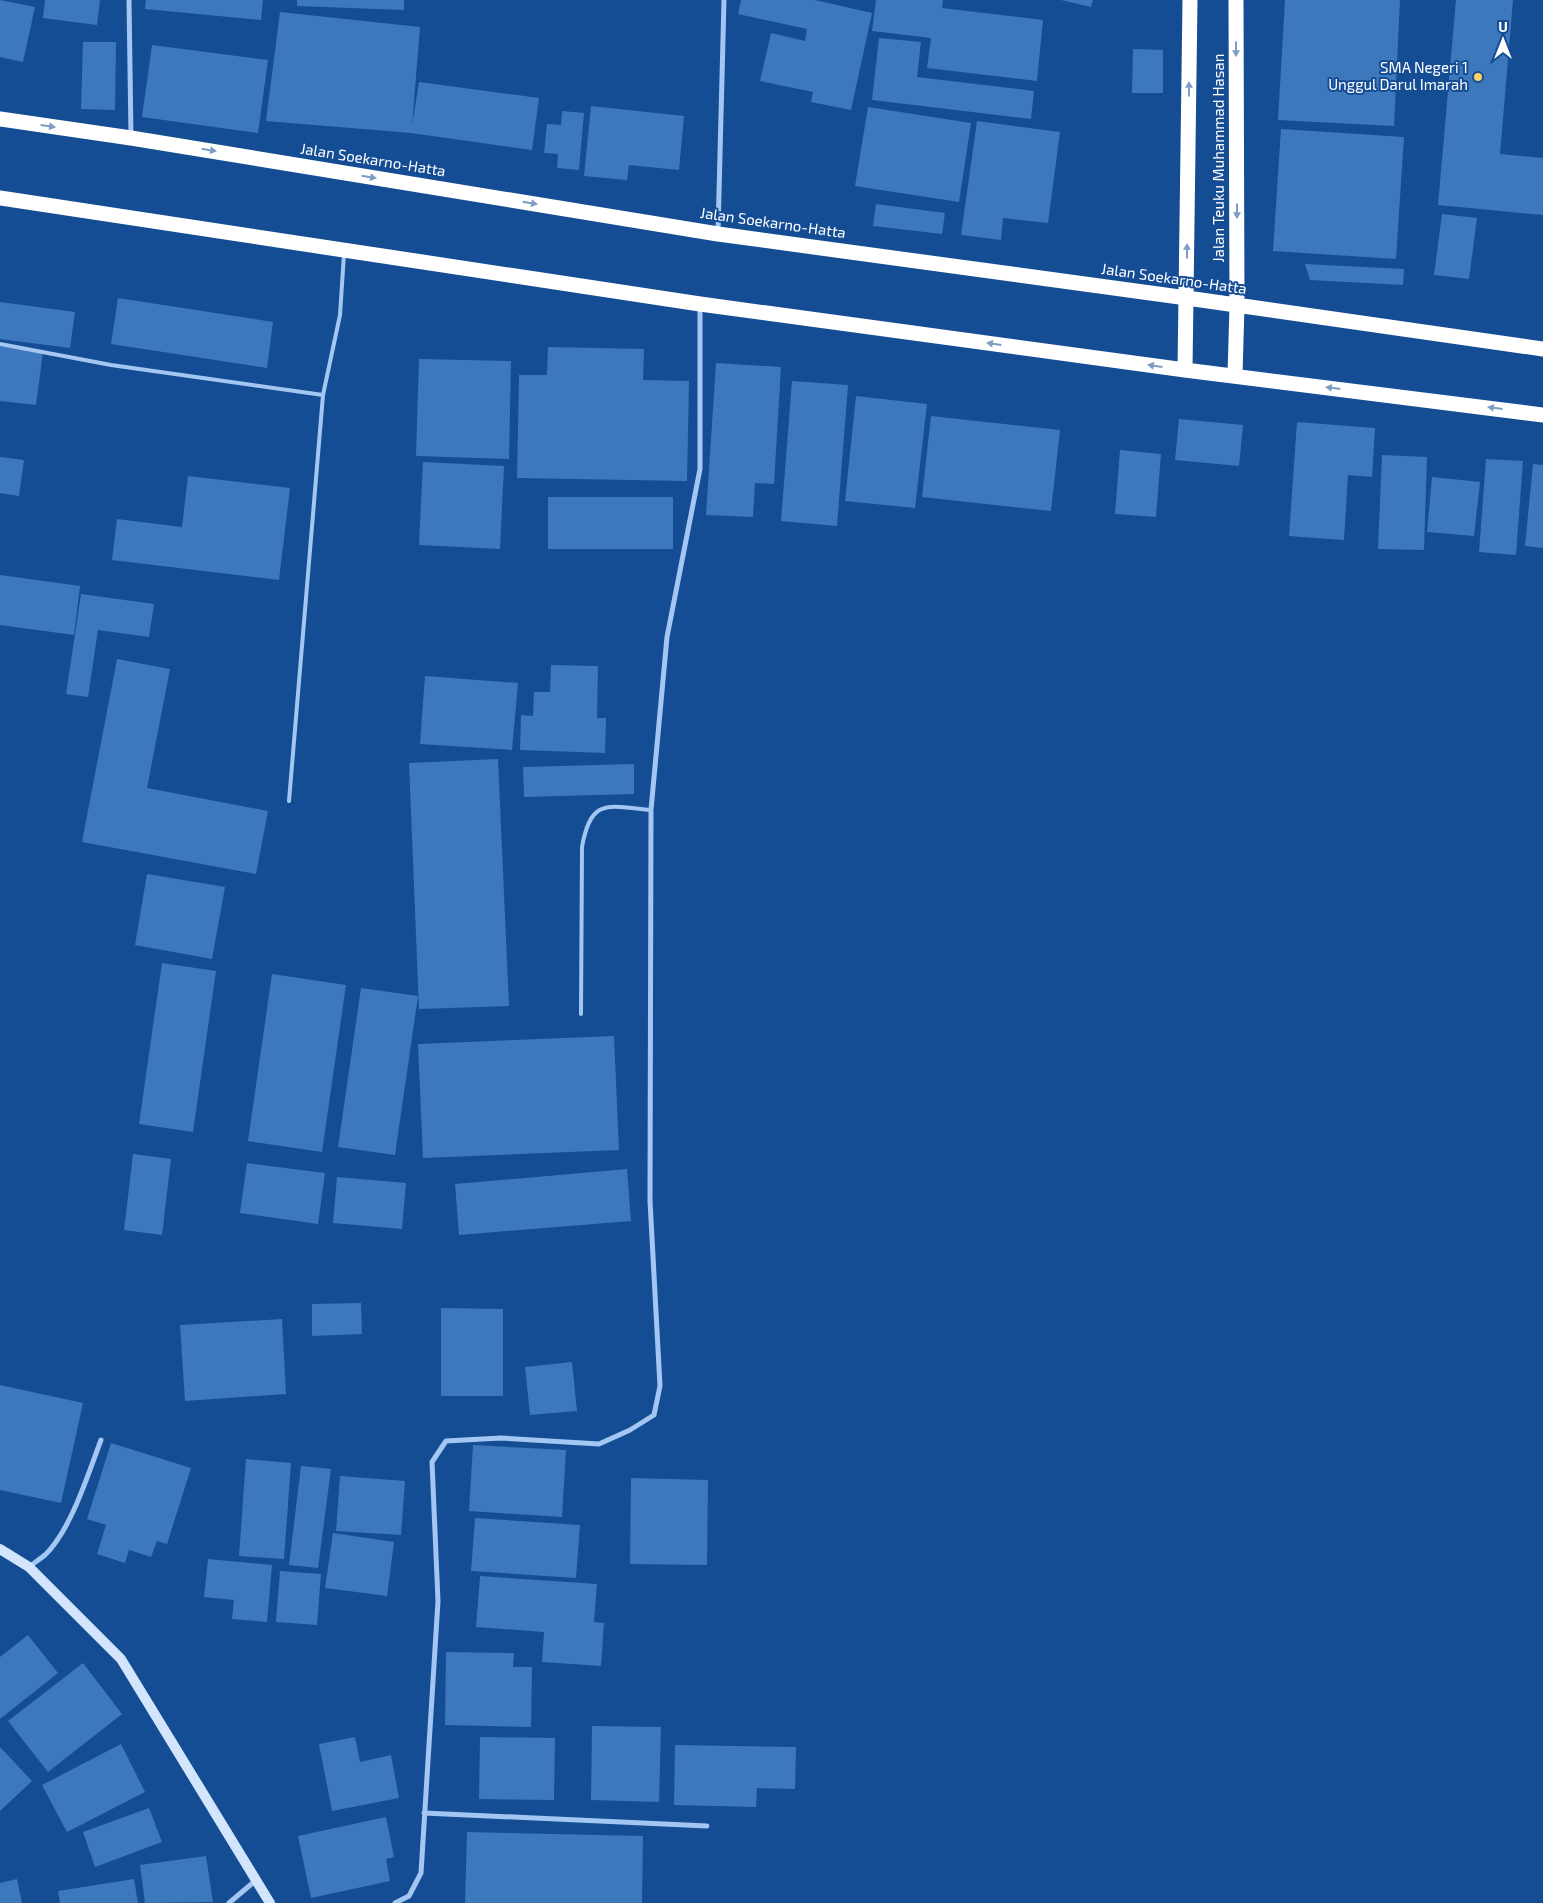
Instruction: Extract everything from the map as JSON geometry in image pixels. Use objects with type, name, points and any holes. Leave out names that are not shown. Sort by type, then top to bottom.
[{"type":"highway","name":"Jalan Teuku Muhammad Hasan","points":[[1185,370],[1190,0]]},
{"type":"highway","name":"Jalan Teuku Muhammad Hasan","points":[[1235,375],[1237,306],[1236,0]]},
{"type":"highway","name":"Jalan Soekarno-Hatta","points":[[0,119],[131,138],[718,234],[1543,349]]},
{"type":"highway","points":[[0,198],[700,304],[1185,370],[1543,415]]},
{"type":"main road","points":[[0,1548],[29,1567],[121,1659],[270,1903]]},
{"type":"street","points":[[129,0],[131,138]]},
{"type":"street","points":[[718,234],[724,0]]},
{"type":"street","points":[[395,1903],[409,1896],[421,1873],[438,1601],[432,1462],[446,1441],[501,1438],[600,1444],[630,1430],[654,1415],[660,1386],[650,1201],[650,810],[667,637],[700,469],[700,304]]},
{"type":"street","points":[[29,1567],[46,1554],[65,1527],[85,1483],[100,1440]]},
{"type":"street","points":[[424,1813],[707,1826]]},
{"type":"street","points":[[229,1903],[255,1880]]},
{"type":"lane","points":[[289,801],[323,395],[340,315],[344,249]]},
{"type":"lane","points":[[0,344],[111,365],[323,395]]},
{"type":"lane","points":[[582,1014],[582,847],[585,828],[592,815],[601,809],[615,807],[650,810]]},
{"type":"building","points":[[0,0],[35,7],[23,62],[0,57]]},
{"type":"building","points":[[45,0],[100,0],[97,25],[43,18]]},
{"type":"building","points":[[146,0],[263,0],[261,20],[145,9]]},
{"type":"building","points":[[297,0],[404,0],[404,10],[297,6]]},
{"type":"building","points":[[741,0],[815,0],[872,13],[851,110],[811,102],[813,92],[760,81],[771,33],[805,41],[807,29],[738,14]]},
{"type":"building","points":[[876,0],[943,0],[942,8],[1043,20],[1037,81],[927,68],[931,38],[872,31]]},
{"type":"building","points":[[1061,0],[1093,0],[1091,7]]},
{"type":"building","points":[[1285,0],[1400,0],[1394,126],[1278,120]]},
{"type":"building","name":"SMA Negeri 1 Unggul Darul Imarah","points":[[1456,0],[1513,0],[1500,154],[1543,158],[1543,215],[1438,205]]},
{"type":"building","points":[[280,12],[420,27],[412,126],[419,82],[539,98],[532,150],[411,133],[266,121]]},
{"type":"building","points":[[879,38],[921,42],[917,77],[1034,91],[1031,119],[872,100]]},
{"type":"building","points":[[83,42],[116,42],[115,110],[81,109]]},
{"type":"building","points":[[152,45],[268,60],[258,133],[142,117]]},
{"type":"building","points":[[1133,49],[1163,50],[1163,93],[1132,93]]},
{"type":"building","points":[[591,106],[684,116],[679,170],[629,165],[627,180],[584,176]]},
{"type":"building","points":[[868,107],[971,123],[959,202],[855,186]]},
{"type":"building","points":[[562,111],[584,113],[579,170],[557,168],[558,154],[544,153],[547,124],[561,125]]},
{"type":"building","points":[[977,121],[1060,132],[1048,223],[1003,218],[1001,240],[961,235]]},
{"type":"building","points":[[1281,129],[1404,137],[1396,259],[1273,251]]},
{"type":"building","points":[[876,204],[945,213],[942,234],[873,226]]},
{"type":"building","points":[[1442,214],[1477,218],[1469,279],[1434,275]]},
{"type":"building","points":[[1305,264],[1404,269],[1403,285],[1310,280]]},
{"type":"building","points":[[118,298],[273,322],[267,368],[111,344]]},
{"type":"building","points":[[0,302],[75,312],[70,348],[0,339]]},
{"type":"building","points":[[0,346],[43,352],[36,405],[0,401]]},
{"type":"building","points":[[548,347],[644,349],[643,380],[689,381],[687,481],[517,478],[519,375],[547,375]]},
{"type":"building","points":[[419,359],[511,361],[509,459],[416,456]]},
{"type":"building","points":[[716,363],[781,367],[774,484],[755,483],[753,517],[706,515]]},
{"type":"building","points":[[792,381],[848,385],[837,526],[781,521]]},
{"type":"building","points":[[856,396],[927,404],[915,508],[845,501]]},
{"type":"building","points":[[931,416],[1060,430],[1051,511],[922,497]]},
{"type":"building","points":[[1179,419],[1243,425],[1239,466],[1175,460]]},
{"type":"building","points":[[1297,422],[1375,428],[1372,477],[1348,475],[1344,540],[1289,536]]},
{"type":"building","points":[[1120,450],[1161,454],[1156,517],[1115,514]]},
{"type":"building","points":[[1382,455],[1427,457],[1424,550],[1378,549]]},
{"type":"building","points":[[0,457],[24,460],[19,496],[0,493]]},
{"type":"building","points":[[1486,459],[1523,461],[1516,555],[1479,552]]},
{"type":"building","points":[[423,462],[504,466],[500,549],[419,545]]},
{"type":"building","points":[[1533,464],[1543,465],[1543,548],[1525,546]]},
{"type":"building","points":[[188,476],[290,488],[279,580],[112,560],[117,519],[182,527]]},
{"type":"building","points":[[1432,477],[1480,482],[1474,536],[1427,532]]},
{"type":"building","points":[[548,497],[673,497],[673,549],[548,549]]},
{"type":"building","points":[[0,575],[80,586],[74,635],[0,625]]},
{"type":"building","points":[[81,594],[154,604],[149,637],[98,630],[88,697],[66,694]]},
{"type":"building","points":[[117,659],[170,669],[147,788],[268,811],[256,874],[82,842]]},
{"type":"building","points":[[551,665],[598,666],[597,718],[606,718],[605,753],[520,750],[521,715],[533,716],[534,692],[550,692]]},
{"type":"building","points":[[425,676],[518,683],[512,750],[420,744]]},
{"type":"building","points":[[498,759],[509,1006],[419,1009],[409,763]]},
{"type":"building","points":[[634,764],[634,794],[524,797],[523,767]]},
{"type":"building","points":[[147,874],[225,887],[212,959],[135,945]]},
{"type":"building","points":[[162,963],[216,971],[193,1132],[139,1124]]},
{"type":"building","points":[[272,974],[346,985],[322,1152],[248,1141]]},
{"type":"building","points":[[361,988],[418,996],[395,1155],[338,1147]]},
{"type":"building","points":[[614,1036],[619,1150],[423,1158],[418,1044]]},
{"type":"building","points":[[133,1154],[171,1159],[162,1235],[124,1230]]},
{"type":"building","points":[[247,1163],[325,1173],[318,1224],[240,1213]]},
{"type":"building","points":[[627,1169],[631,1221],[459,1235],[455,1184]]},
{"type":"building","points":[[337,1177],[406,1183],[402,1229],[333,1223]]},
{"type":"building","points":[[361,1303],[362,1334],[312,1336],[312,1304]]},
{"type":"building","points":[[441,1308],[503,1309],[503,1396],[441,1396]]},
{"type":"building","points":[[282,1319],[286,1394],[185,1401],[180,1325]]},
{"type":"building","points":[[572,1362],[577,1411],[530,1415],[525,1367]]},
{"type":"building","points":[[0,1385],[83,1403],[61,1503],[0,1490]]},
{"type":"building","points":[[111,1443],[191,1468],[167,1544],[157,1541],[151,1557],[129,1550],[125,1563],[97,1554],[106,1525],[87,1519]]},
{"type":"building","points":[[473,1445],[566,1450],[562,1517],[469,1511]]},
{"type":"building","points":[[246,1459],[291,1463],[284,1559],[239,1556]]},
{"type":"building","points":[[301,1466],[331,1469],[318,1568],[289,1565]]},
{"type":"building","points":[[340,1476],[405,1481],[401,1535],[336,1531]]},
{"type":"building","points":[[631,1478],[708,1480],[707,1565],[630,1564]]},
{"type":"building","points":[[475,1518],[580,1525],[576,1578],[471,1571]]},
{"type":"building","points":[[333,1533],[394,1542],[387,1596],[325,1588]]},
{"type":"building","points":[[208,1559],[272,1565],[267,1622],[232,1619],[234,1600],[204,1597]]},
{"type":"building","points":[[280,1571],[321,1574],[317,1625],[276,1622]]},
{"type":"building","points":[[480,1576],[597,1584],[594,1622],[604,1623],[601,1666],[542,1662],[544,1632],[476,1627]]},
{"type":"building","points":[[28,1635],[58,1673],[0,1719],[0,1657]]},
{"type":"building","points":[[446,1652],[514,1653],[513,1667],[532,1667],[531,1727],[445,1725]]},
{"type":"building","points":[[83,1663],[122,1714],[48,1772],[8,1721]]},
{"type":"building","points":[[592,1726],[661,1727],[659,1802],[591,1800]]},
{"type":"building","points":[[355,1737],[360,1762],[391,1755],[399,1798],[332,1811],[319,1744]]},
{"type":"building","points":[[480,1737],[555,1738],[554,1800],[479,1799]]},
{"type":"building","points":[[121,1744],[145,1792],[67,1832],[42,1785]]},
{"type":"building","points":[[675,1745],[796,1747],[795,1789],[757,1788],[756,1807],[674,1805]]},
{"type":"building","points":[[0,1747],[32,1781],[0,1811]]},
{"type":"building","points":[[149,1808],[162,1842],[95,1867],[83,1832]]},
{"type":"building","points":[[386,1817],[394,1857],[386,1859],[390,1881],[311,1898],[298,1836]]},
{"type":"building","points":[[467,1832],[643,1836],[642,1903],[465,1903]]},
{"type":"building","points":[[206,1856],[213,1902],[145,1903],[140,1865]]},
{"type":"building","points":[[17,1879],[22,1903],[0,1903],[0,1883]]},
{"type":"building","points":[[134,1879],[138,1903],[60,1903],[58,1891]]},
{"type":"place","name":"SMA Negeri 1 Unggul Darul Imarah","points":[[1478,77]]}]
